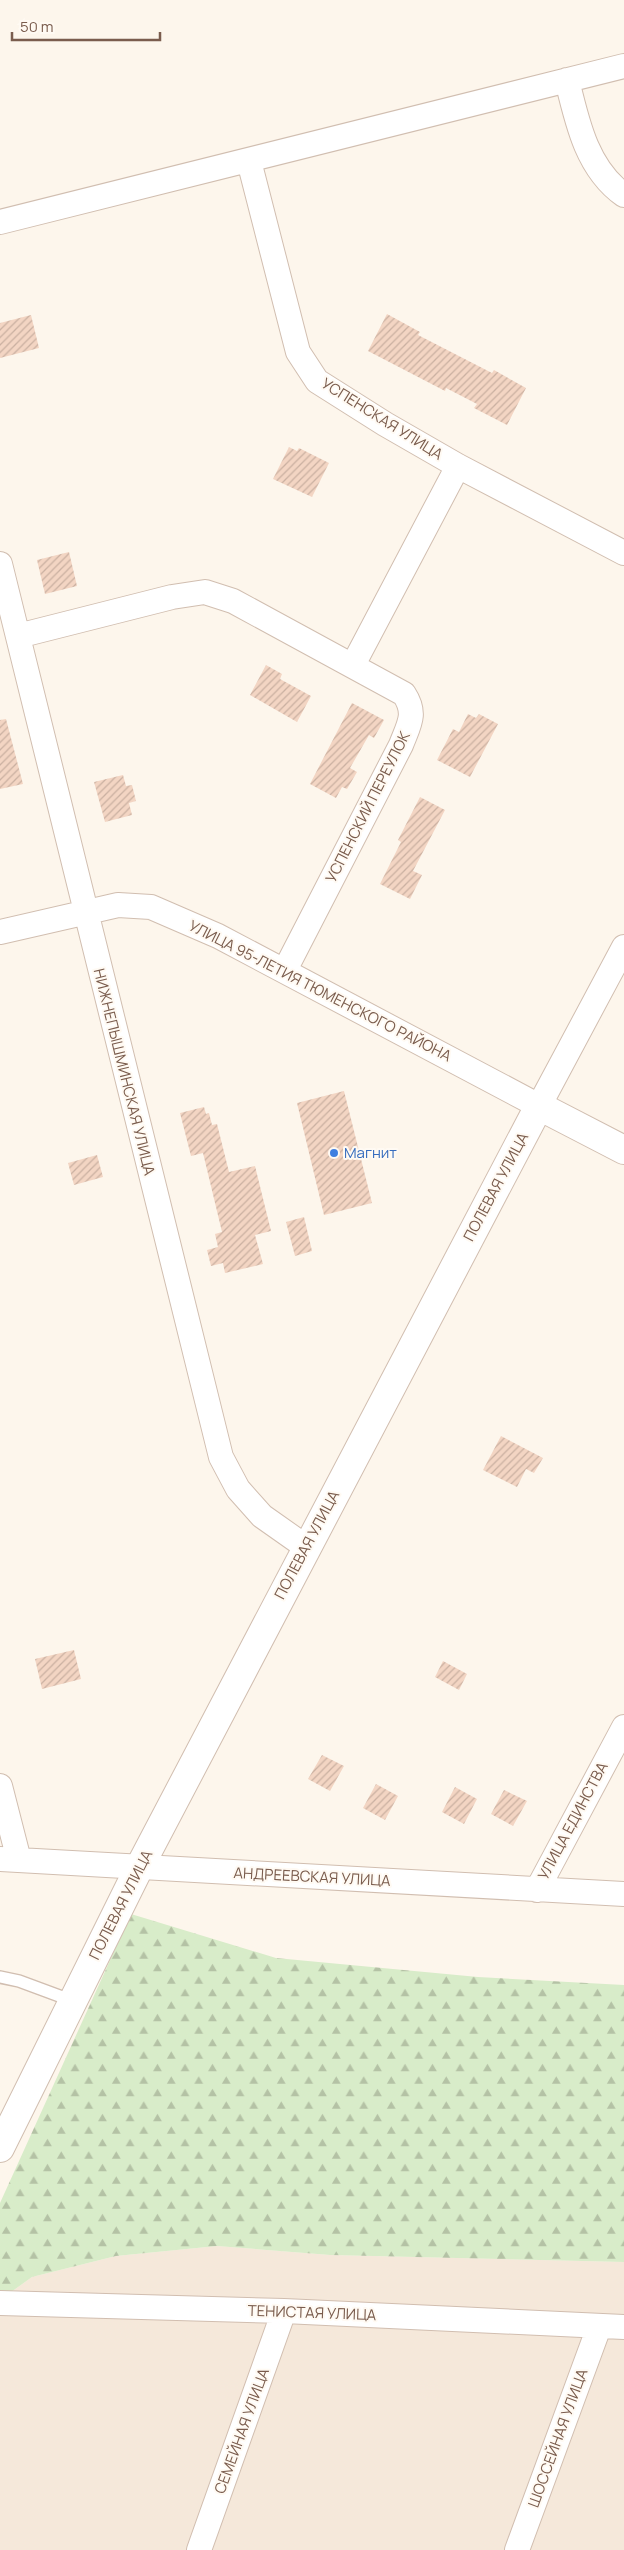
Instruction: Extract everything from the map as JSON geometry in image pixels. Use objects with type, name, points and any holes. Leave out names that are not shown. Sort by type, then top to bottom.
[{"type":"street","points":[[0,222],[624,66]]},
{"type":"street","points":[[567,80],[587,151],[611,186],[624,195]]},
{"type":"street","name":"УСПЕНСКАЯ УЛИЦА","points":[[249,161],[298,352],[317,381],[385,424],[458,466],[624,553]]},
{"type":"street","points":[[353,665],[458,466]]},
{"type":"street","name":"НИЖНЕПЫШМИНСКАЯ УЛИЦА","points":[[0,564],[84,911],[221,1458],[238,1489],[262,1516],[306,1547]]},
{"type":"street","name":"УСПЕНСКИЙ ПЕРЕУЛОК","points":[[18,636],[172,597],[205,592],[233,601],[404,694],[412,706],[411,719],[402,745],[285,970]]},
{"type":"street","name":"УЛИЦА 95-ЛЕТИЯ ТЮМЕНСКОГО РАЙОНА","points":[[0,932],[84,911],[118,905],[151,908],[218,936],[285,970],[624,1150]]},
{"type":"street","name":"ПОЛЕВАЯ УЛИЦА","points":[[0,2148],[139,1868],[306,1547],[624,947]]},
{"type":"street","name":"УЛИЦА ЕДИНСТВА","points":[[537,1890],[624,1727]]},
{"type":"street","points":[[0,1786],[9,1860]]},
{"type":"street","name":"АНДРЕЕВСКАЯ УЛИЦА","points":[[9,1860],[624,1894]]},
{"type":"street","name":"ТЕНИСТАЯ УЛИЦА","points":[[0,2303],[284,2311],[624,2327]]},
{"type":"street","name":"СЕМЕЙНАЯ УЛИЦА","points":[[199,2550],[284,2311]]},
{"type":"street","name":"ШОССЕЙНАЯ УЛИЦА","points":[[516,2550],[599,2326]]},
{"type":"lane","points":[[0,1978],[18,1981],[73,2001]]},
{"type":"shaded area","points":[[217,2246],[330,2255],[624,2262],[624,2550],[0,2550],[0,2300],[32,2277],[116,2256]]},
{"type":"green space","points":[[131,1914],[276,1958],[478,1977],[624,1985],[624,2262],[330,2255],[217,2246],[116,2256],[32,2277],[0,2300],[0,2203]]},
{"type":"building","points":[[387,314],[420,332],[418,335],[492,373],[494,370],[526,388],[507,425],[474,408],[477,404],[446,388],[445,391],[368,351]]},
{"type":"building","points":[[31,315],[39,348],[0,358],[0,323]]},
{"type":"building","points":[[289,447],[297,451],[299,448],[329,463],[312,497],[273,479]]},
{"type":"building","points":[[69,552],[77,586],[45,594],[37,560]]},
{"type":"building","points":[[266,665],[282,674],[280,679],[311,696],[297,722],[250,695]]},
{"type":"building","points":[[352,703],[384,720],[374,738],[369,735],[350,768],[357,772],[347,789],[342,787],[336,798],[310,784]]},
{"type":"building","points":[[468,714],[476,718],[479,714],[498,724],[470,777],[437,760],[453,729],[459,732]]},
{"type":"building","points":[[6,719],[23,784],[0,789],[0,720]]},
{"type":"building","points":[[123,775],[126,786],[132,785],[136,801],[129,803],[132,815],[105,822],[94,782]]},
{"type":"building","points":[[420,797],[445,810],[413,871],[422,875],[410,899],[380,884],[401,842],[398,840]]},
{"type":"building","name":"Магнит","points":[[344,1091],[372,1203],[324,1215],[297,1103]]},
{"type":"building","points":[[204,1107],[206,1114],[209,1113],[212,1125],[217,1124],[229,1172],[255,1166],[271,1231],[255,1235],[263,1264],[225,1273],[223,1263],[211,1266],[207,1250],[218,1247],[215,1234],[222,1232],[203,1153],[191,1156],[180,1113]]},
{"type":"building","points":[[97,1155],[103,1177],[74,1185],[68,1163]]},
{"type":"building","points":[[304,1217],[312,1251],[295,1256],[286,1222]]},
{"type":"building","points":[[501,1436],[543,1458],[534,1473],[526,1469],[517,1487],[483,1470]]},
{"type":"building","points":[[74,1650],[81,1679],[42,1689],[35,1659]]},
{"type":"building","points":[[443,1661],[467,1674],[459,1690],[435,1677]]},
{"type":"building","points":[[322,1755],[344,1766],[330,1791],[308,1779]]},
{"type":"building","points":[[376,1784],[398,1796],[385,1820],[363,1808]]},
{"type":"building","points":[[455,1787],[477,1799],[464,1824],[442,1812]]},
{"type":"building","points":[[504,1790],[527,1801],[513,1826],[491,1814]]},
{"type":"place","name":"Магнит","points":[[334,1153]]}]
